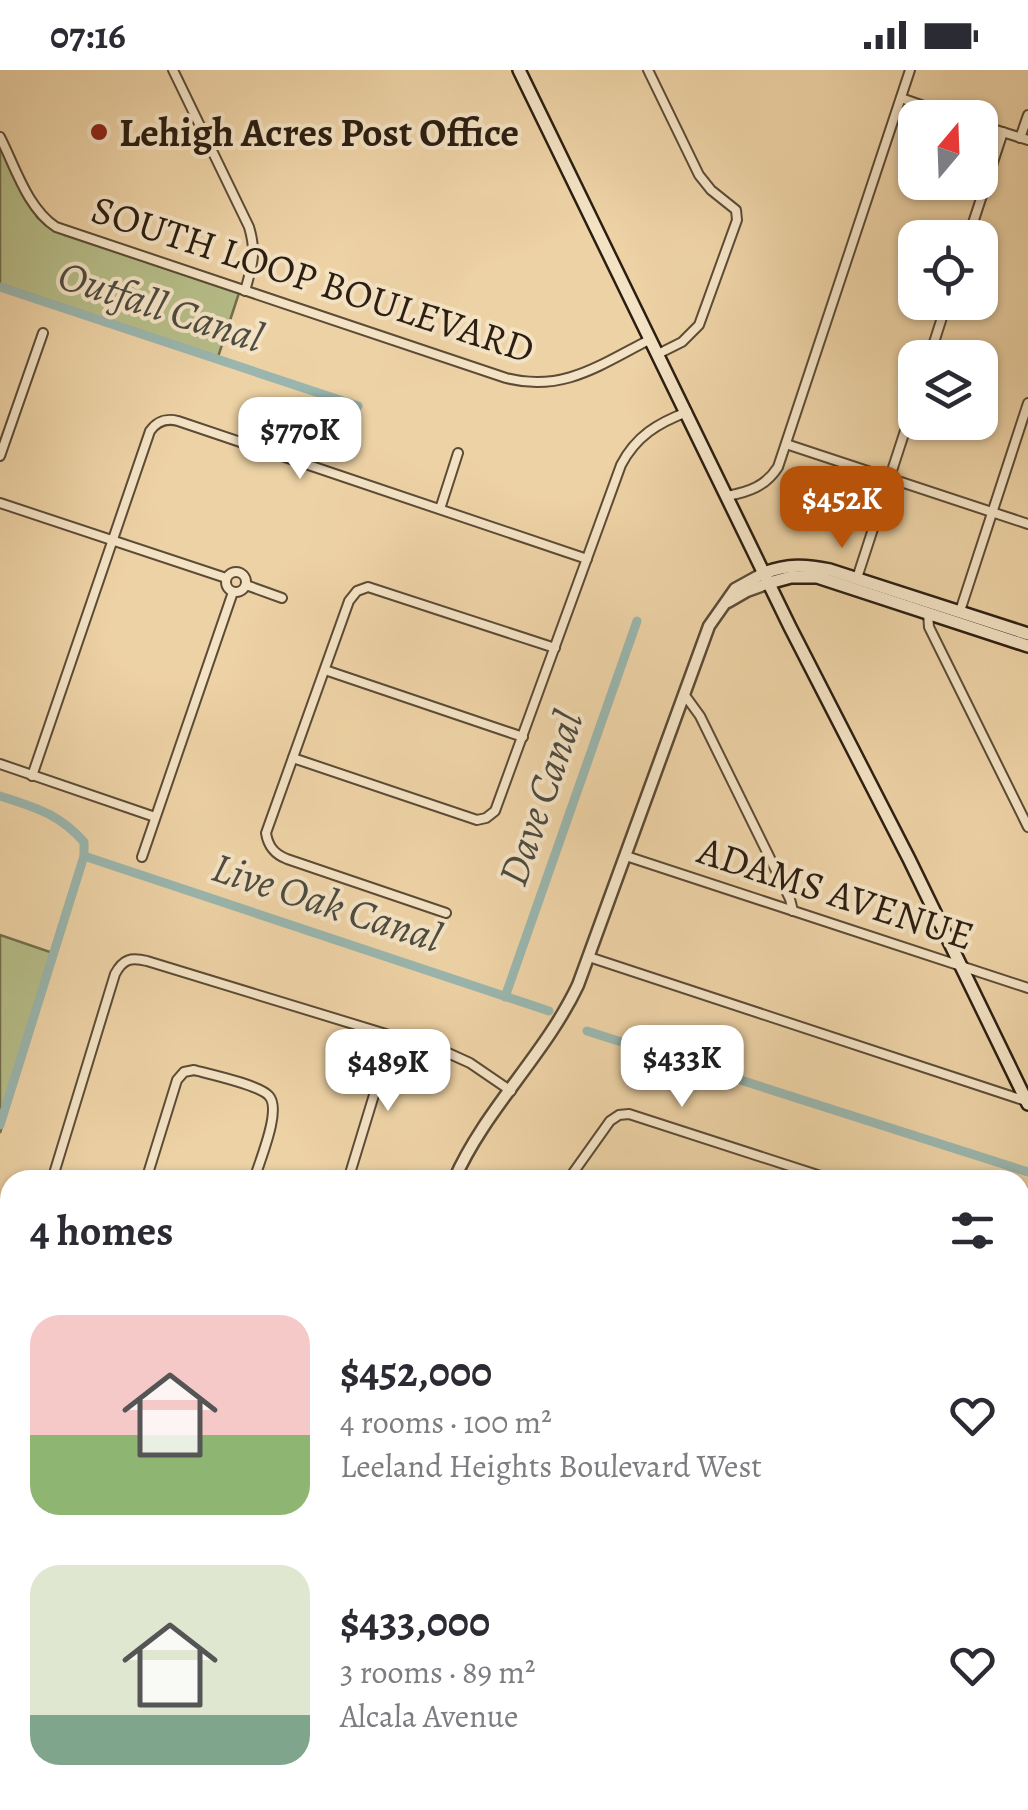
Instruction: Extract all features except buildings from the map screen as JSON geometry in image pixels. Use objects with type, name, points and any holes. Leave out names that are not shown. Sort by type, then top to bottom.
[{"type":"main road","points":[[519,70],[766,578],[1028,1102]]},
{"type":"main road","points":[[766,578],[785,566],[830,570],[1028,634]]},
{"type":"main road","points":[[766,578],[817,578],[1028,646]]},
{"type":"street","points":[[173,70],[248,228],[254,258],[244,291]]},
{"type":"street","points":[[648,70],[699,174],[711,190],[736,210],[737,220],[699,325],[682,342],[658,354]]},
{"type":"street","points":[[727,496],[763,484],[778,466],[910,70]]},
{"type":"street","points":[[900,98],[906,100]]},
{"type":"street","points":[[998,130],[1024,139],[1028,115]]},
{"type":"street","points":[[974,220],[1003,132]]},
{"type":"street","name":"SOUTH LOOP BOULEVARD","points":[[0,137],[33,203],[56,226],[522,382],[544,384],[565,380],[651,339]]},
{"type":"street","points":[[0,456],[43,332]]},
{"type":"street","points":[[960,611],[1028,402]]},
{"type":"street","points":[[294,758],[480,819],[494,811],[617,474],[627,454],[647,432],[687,412]]},
{"type":"street","points":[[32,776],[150,430],[158,422],[172,419],[587,559]]},
{"type":"street","points":[[857,578],[902,440]]},
{"type":"street","points":[[786,444],[1028,524]]},
{"type":"street","points":[[440,509],[458,453]]},
{"type":"street","points":[[0,503],[226,578]]},
{"type":"street","points":[[226,578],[240,573],[245,578],[242,590],[233,592]]},
{"type":"street","points":[[226,578],[226,585],[233,592]]},
{"type":"street","points":[[460,1170],[478,1137],[564,1014],[589,957],[707,630],[722,604],[766,578]]},
{"type":"street","points":[[246,585],[282,598]]},
{"type":"street","points":[[446,912],[279,856],[268,845],[266,833],[350,601],[356,592],[368,587],[555,648]]},
{"type":"street","points":[[142,857],[233,592]]},
{"type":"street","points":[[928,613],[930,626],[1028,827]]},
{"type":"street","points":[[325,670],[522,737]]},
{"type":"street","points":[[684,694],[700,716],[793,911]]},
{"type":"street","points":[[0,764],[155,817]]},
{"type":"street","name":"ADAMS AVENUE","points":[[626,856],[1028,988]]},
{"type":"street","points":[[589,957],[1028,1102]]},
{"type":"street","points":[[55,1170],[115,974],[120,964],[128,960],[147,961],[459,1058],[511,1091]]},
{"type":"street","points":[[351,1170],[392,1036]]},
{"type":"street","points":[[149,1170],[176,1080],[184,1072],[194,1070],[268,1094],[274,1104],[274,1117],[257,1170]]},
{"type":"street","points":[[575,1170],[610,1121],[629,1114],[803,1170]]},
{"type":"green space","points":[[0,146],[37,217],[46,225],[65,235],[239,293],[218,357],[0,284]]},
{"type":"green space","points":[[0,935],[56,954],[0,1133]]},
{"type":"waterway","name":"Outfall Canal","points":[[0,287],[358,406]]},
{"type":"waterway","name":"Dave Canal","points":[[505,997],[637,621]]},
{"type":"waterway","points":[[0,796],[55,818],[84,842],[84,856],[0,1125]]},
{"type":"waterway","name":"Live Oak Canal","points":[[84,856],[549,1011]]},
{"type":"waterway","name":"Live Oak Canal","points":[[587,1031],[1022,1170]]},
{"type":"place","name":"Lehigh Acres Post Office","points":[[99,132]]}]
